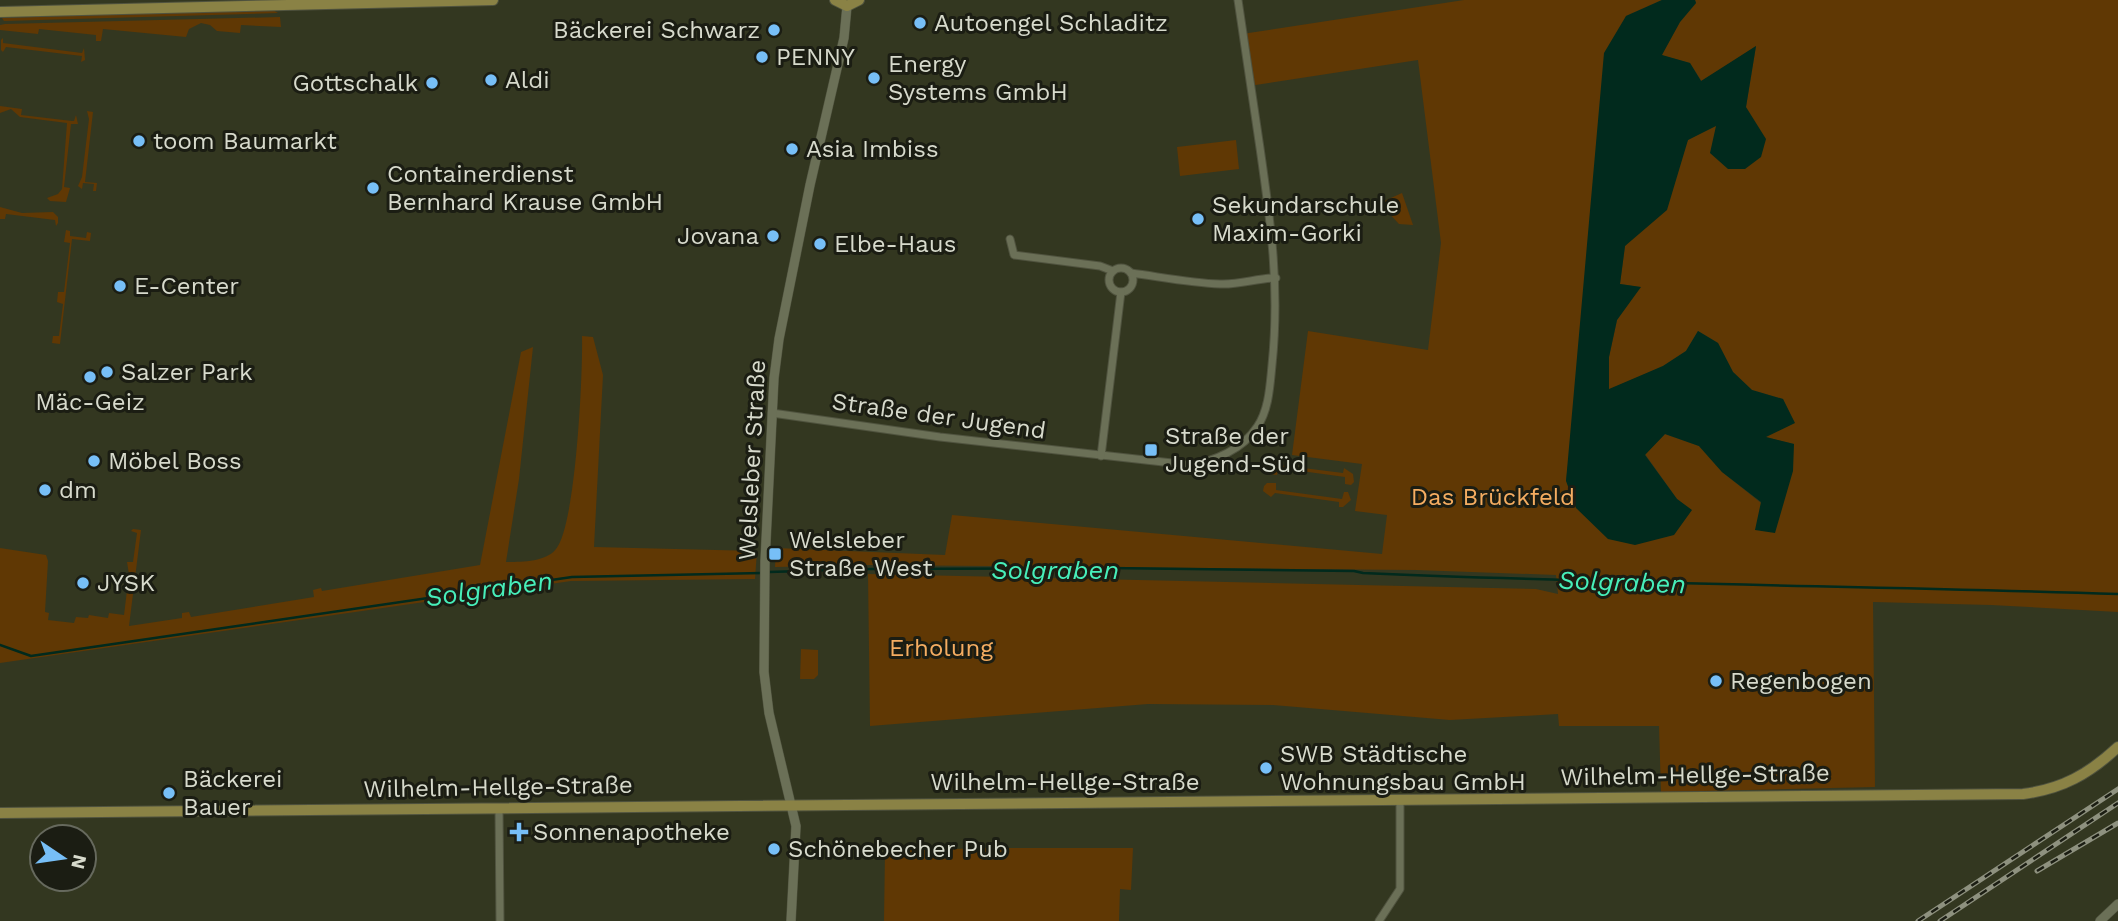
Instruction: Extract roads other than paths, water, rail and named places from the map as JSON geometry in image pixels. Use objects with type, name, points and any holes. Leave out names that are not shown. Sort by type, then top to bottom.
[{"type":"main road","points":[[0,12],[493,0]]},
{"type":"main road","points":[[835,0],[847,6],[859,0]]},
{"type":"main road","name":"Wilhelm-Hellge-Straße","points":[[0,813],[2023,794],[2059,787],[2075,780],[2118,747]]},
{"type":"street","name":"Straße der Jugend","points":[[772,413],[953,439],[1190,466],[1213,459],[1245,442],[1259,426],[1267,404],[1276,330],[1276,278],[1273,240],[1238,0]]},
{"type":"street","name":"Welsleber Straße","points":[[791,921],[796,826],[769,712],[764,672],[772,413],[779,339],[822,129],[844,38],[847,6]]},
{"type":"street","points":[[1010,239],[1014,255],[1100,266],[1113,271],[1125,268],[1131,273],[1220,284],[1276,278]]},
{"type":"street","points":[[1113,271],[1110,284],[1121,292]]},
{"type":"street","points":[[1121,292],[1132,286],[1131,273]]},
{"type":"street","points":[[1101,456],[1121,292]]},
{"type":"street","points":[[1379,921],[1399,889],[1399,800]]},
{"type":"street","points":[[499,808],[499,921]]},
{"type":"street","points":[[2100,921],[2118,904]]},
{"type":"waterway","name":"Solgraben","points":[[769,572],[1107,568],[1354,571],[1552,580],[2118,594]]},
{"type":"waterway","name":"Solgraben","points":[[0,645],[31,656],[572,577],[762,573]]},
{"type":"railway","points":[[1918,921],[2118,789]]},
{"type":"railway","points":[[1940,921],[2118,803]]},
{"type":"railway","points":[[2037,871],[2118,823]]},
{"type":"place","name":"Autoengel Schladitz","points":[[920,23]]},
{"type":"place","name":"Bäckerei Schwarz","points":[[774,30]]},
{"type":"place","name":"PENNY","points":[[762,57]]},
{"type":"place","name":"Energy Systems GmbH","points":[[874,78]]},
{"type":"place","name":"Aldi","points":[[491,80]]},
{"type":"place","name":"Gottschalk","points":[[432,83]]},
{"type":"place","name":"toom Baumarkt","points":[[139,141]]},
{"type":"place","name":"Asia Imbiss","points":[[792,149]]},
{"type":"place","name":"Containerdienst Bernhard Krause GmbH","points":[[373,188]]},
{"type":"place","name":"Sekundarschule Maxim-Gorki","points":[[1198,219]]},
{"type":"place","name":"Jovana","points":[[773,236]]},
{"type":"place","name":"Elbe-Haus","points":[[820,244]]},
{"type":"place","name":"E-Center","points":[[120,286]]},
{"type":"place","name":"Salzer Park","points":[[107,372]]},
{"type":"place","name":"Mäc-Geiz","points":[[90,377]]},
{"type":"place","name":"Straße der Jugend-Süd","points":[[1151,450]]},
{"type":"place","name":"Möbel Boss","points":[[94,461]]},
{"type":"place","name":"dm","points":[[45,490]]},
{"type":"place","name":"Welsleber Straße West","points":[[775,554]]},
{"type":"place","name":"JYSK","points":[[83,583]]},
{"type":"place","name":"Regenbogen","points":[[1716,681]]},
{"type":"place","name":"SWB Städtische Wohnungsbau GmbH","points":[[1266,768]]},
{"type":"place","name":"Bäckerei Bauer","points":[[169,793]]},
{"type":"place","name":"Sonnenapotheke","points":[[519,832]]},
{"type":"place","name":"Schönebecher Pub","points":[[774,849]]},
{"type":"park label","name":"Das Brückfeld","points":[[1493,497]]},
{"type":"park label","name":"Erholung","points":[[941,648]]}]
